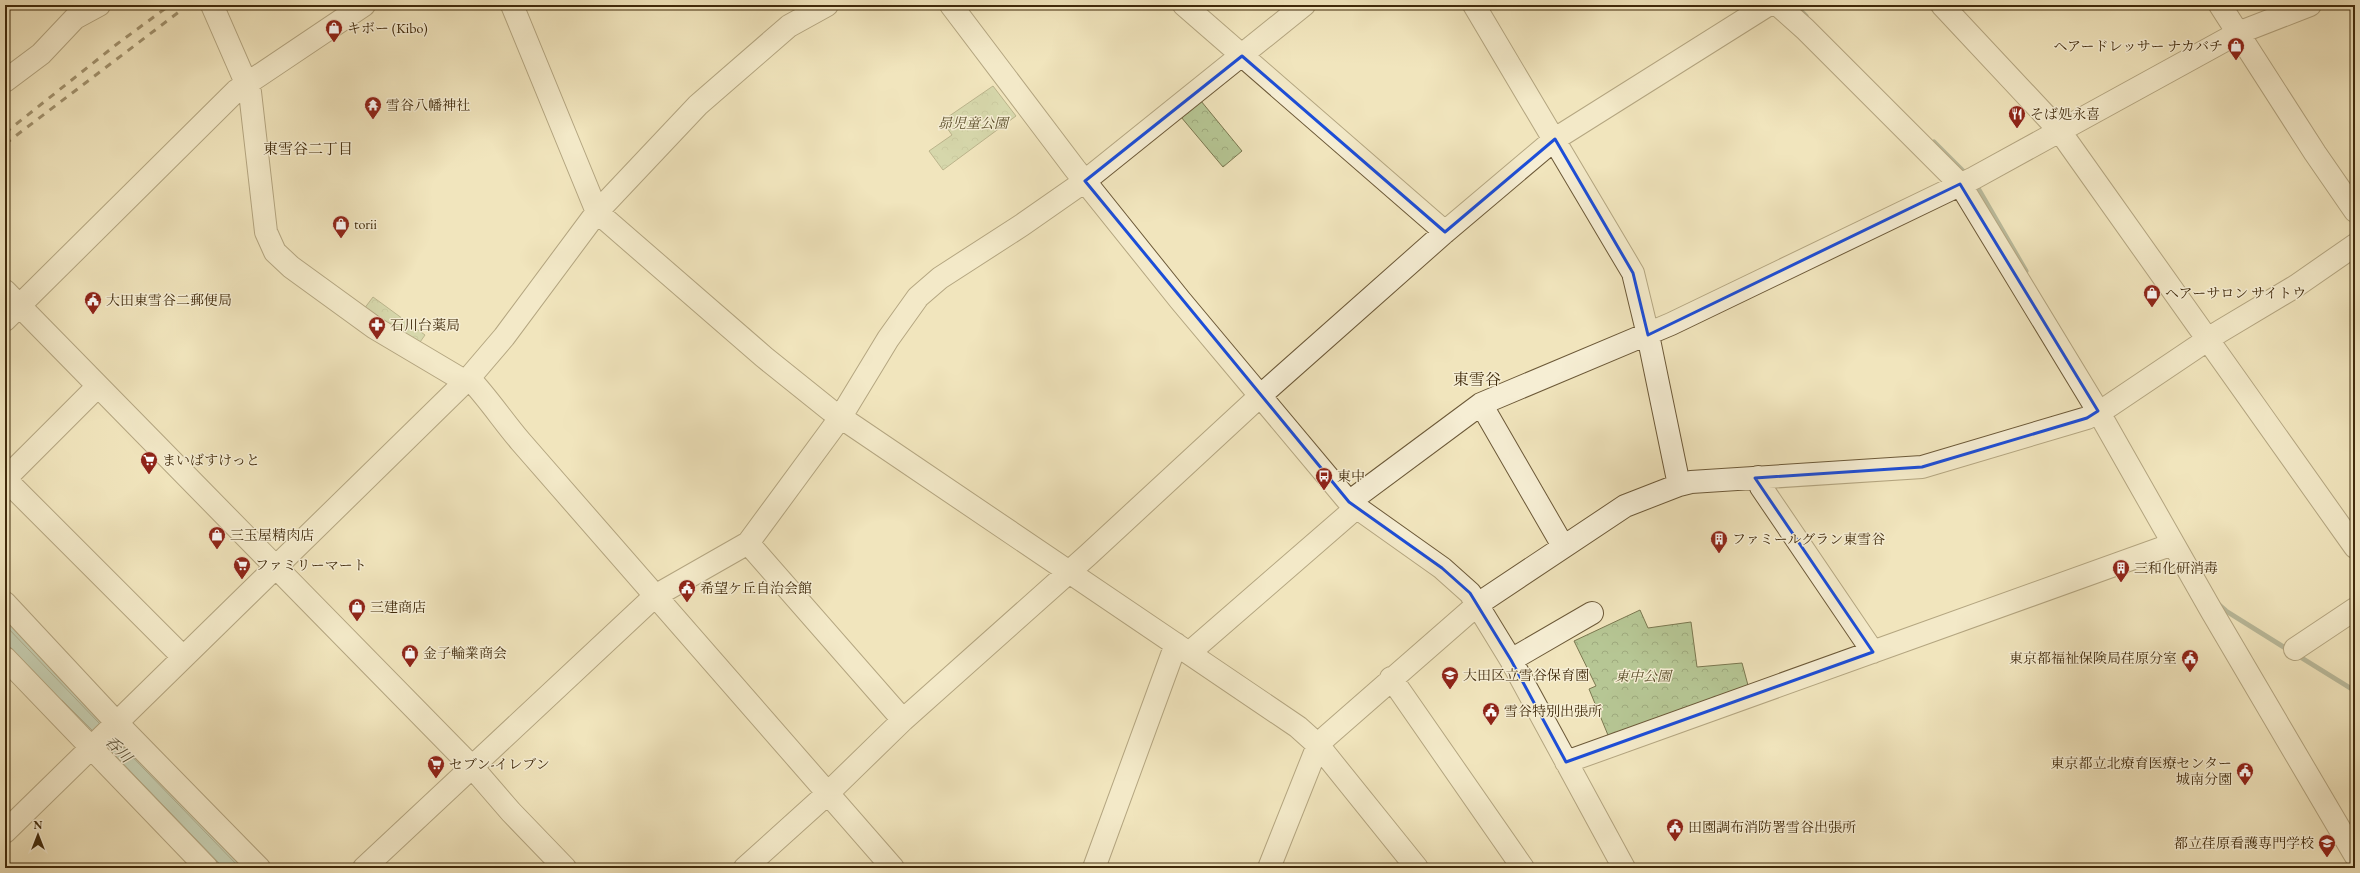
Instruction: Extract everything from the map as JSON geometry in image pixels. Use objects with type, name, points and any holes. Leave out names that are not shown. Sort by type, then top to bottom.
[{"type":"street","points":[[5,81],[41,54],[72,11],[99,5]]},
{"type":"street","points":[[212,5],[250,92],[266,232],[275,252],[292,267],[375,328],[467,380],[486,395],[502,419],[893,868]]},
{"type":"street","points":[[364,5],[236,91],[10,306],[98,386],[473,768],[565,868]]},
{"type":"street","points":[[512,5],[596,212],[764,357],[840,418],[1298,727],[1318,745],[1417,868]]},
{"type":"street","points":[[5,832],[467,380],[504,337],[596,212],[698,105],[789,26],[827,5]]},
{"type":"street","points":[[951,5],[1085,181],[1180,300],[1352,505],[1442,568],[1470,593],[1511,660],[1624,868]]},
{"type":"street","points":[[1184,5],[1445,232]]},
{"type":"street","points":[[364,868],[473,768],[559,684],[656,596],[748,543],[840,418],[888,340],[918,297],[940,278],[1022,225],[1085,181],[1304,5]]},
{"type":"street","points":[[1474,5],[1555,139],[1633,273],[1648,335],[1679,485]]},
{"type":"street","points":[[745,868],[827,794],[903,720],[1069,572],[1260,396],[1445,232],[1555,139],[1768,5]]},
{"type":"street","points":[[1778,5],[1966,182],[2101,409],[2173,544],[2355,855]]},
{"type":"street","points":[[1942,5],[2059,130],[2355,547]]},
{"type":"street","points":[[2220,5],[2355,211]]},
{"type":"street","points":[[1094,868],[1183,648],[1352,505],[1481,404],[1648,335],[1966,182],[2238,33],[2310,5]]},
{"type":"street","points":[[1269,868],[1318,745],[1391,678],[1478,604],[1625,506],[1679,485],[1758,477],[1922,467],[2086,418],[2208,339],[2296,286],[2355,245]]},
{"type":"street","points":[[98,386],[5,479],[183,657]]},
{"type":"street","points":[[1481,404],[1564,546]]},
{"type":"street","points":[[1758,477],[1761,487],[1873,652]]},
{"type":"street","points":[[748,543],[903,720]]},
{"type":"street","points":[[1566,762],[2173,544]]},
{"type":"street","points":[[5,603],[114,724],[259,868]]},
{"type":"street","points":[[2295,649],[2355,609]]},
{"type":"street","points":[[1511,660],[1592,613]]},
{"type":"street","points":[[5,658],[94,744],[207,868]]},
{"type":"street","points":[[1391,678],[1523,868]]},
{"type":"highlighted area","points":[[1242,56],[1445,232],[1555,139],[1633,273],[1648,335],[1960,184],[2098,411],[2087,418],[1922,467],[1755,478],[1873,652],[1566,762],[1511,660],[1470,593],[1442,568],[1349,502],[1085,181]]},
{"type":"green space","name":"昴児童公園","points":[[993,86],[1016,116],[943,170],[929,151],[952,135],[942,121]]},
{"type":"green space","points":[[1201,101],[1242,151],[1223,167],[1181,117]]},
{"type":"green space","points":[[373,297],[425,335],[418,345],[364,309]]},
{"type":"green space","name":"東中公園","points":[[1640,610],[1648,628],[1691,622],[1697,667],[1742,663],[1749,689],[1610,740],[1589,689],[1596,686],[1574,641]]},
{"type":"water","name":"呑川","points":[[5,619],[245,868],[219,868],[5,647]]},
{"type":"waterway","points":[[1795,5],[1806,16]]},
{"type":"waterway","points":[[1934,142],[1968,176]]},
{"type":"waterway","points":[[1975,183],[2026,271]]},
{"type":"waterway","points":[[2218,604],[2226,611],[2290,651]]},
{"type":"waterway","points":[[2297,655],[2355,691]]},
{"type":"railway","points":[[5,133],[117,44],[170,5]]},
{"type":"railway","points":[[5,144],[188,5]]},
{"type":"place","name":"キボー (Kibo)","points":[[334,43]]},
{"type":"place","name":"ヘアードレッサー ナカバチ","points":[[2236,61]]},
{"type":"place","name":"雪谷八幡神社","points":[[373,120]]},
{"type":"place","name":"そば処永喜","points":[[2017,129]]},
{"type":"place","name":"torii","points":[[341,239]]},
{"type":"place","name":"ヘアーサロン サイトウ","points":[[2152,308]]},
{"type":"place","name":"大田東雪谷二郵便局","points":[[93,315]]},
{"type":"place","name":"石川台薬局","points":[[377,340]]},
{"type":"place","name":"まいばすけっと","points":[[149,475]]},
{"type":"place","name":"東中","points":[[1324,491]]},
{"type":"place","name":"三玉屋精肉店","points":[[217,550]]},
{"type":"place","name":"ファミールグラン東雪谷","points":[[1719,554]]},
{"type":"place","name":"ファミリーマート","points":[[242,580]]},
{"type":"place","name":"三和化研消毒","points":[[2121,583]]},
{"type":"place","name":"希望ケ丘自治会館","points":[[687,603]]},
{"type":"place","name":"三建商店","points":[[357,622]]},
{"type":"place","name":"金子輪業商会","points":[[410,668]]},
{"type":"place","name":"東京都福祉保険局荏原分室","points":[[2190,673]]},
{"type":"place","name":"大田区立雪谷保育園","points":[[1450,690]]},
{"type":"place","name":"雪谷特別出張所","points":[[1491,726]]},
{"type":"place","name":"セブン-イレブン","points":[[436,779]]},
{"type":"place","name":"東京都立北療育医療センター 城南分園","points":[[2245,786]]},
{"type":"place","name":"田園調布消防署雪谷出張所","points":[[1675,842]]},
{"type":"place","name":"都立荏原看護専門学校","points":[[2327,858]]},
{"type":"district","name":"東雪谷二丁目","points":[[308,148]]},
{"type":"district","name":"東雪谷","points":[[1477,379]]}]
